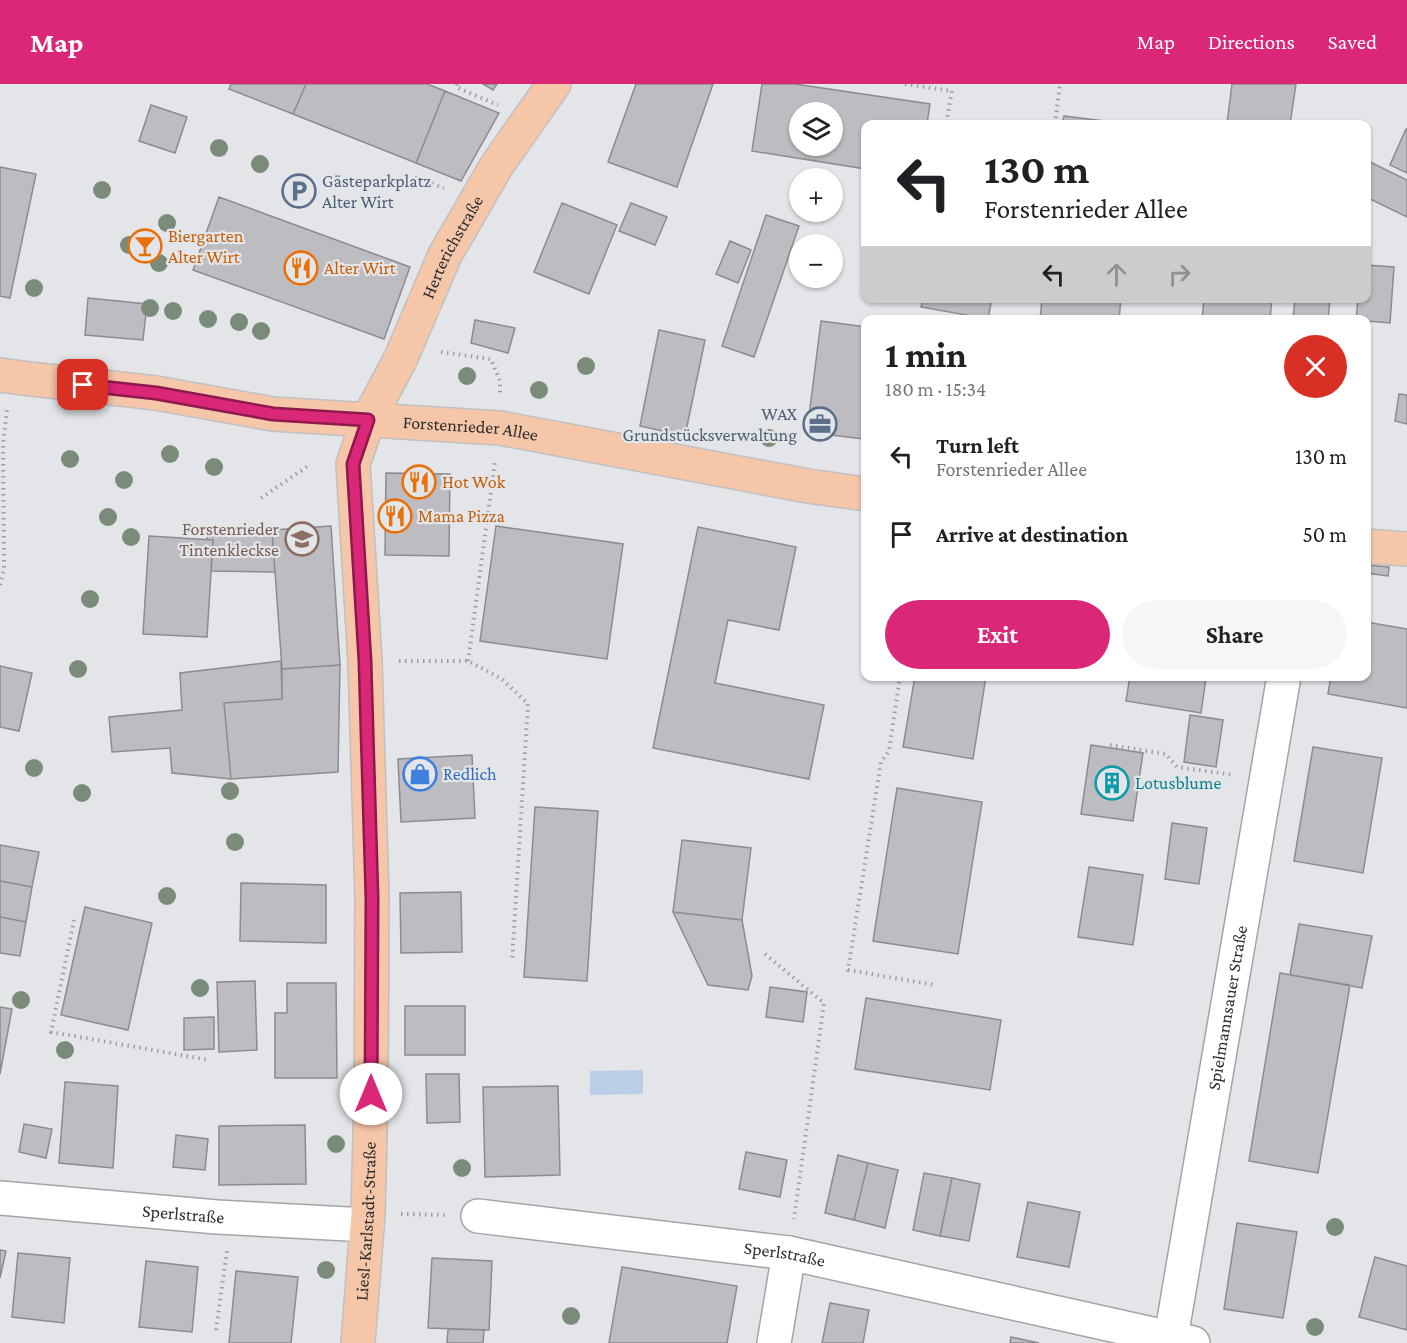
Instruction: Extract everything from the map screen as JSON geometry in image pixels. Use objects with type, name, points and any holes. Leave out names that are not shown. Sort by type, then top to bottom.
[{"type":"main road","name":"Herterichstraße","points":[[368,420],[400,360],[445,255],[497,165],[554,84]]},
{"type":"main road","name":"Forstenrieder Allee","points":[[5,375],[156,393],[273,414],[500,428],[808,486],[861,493]]},
{"type":"main road","name":"Liesl-Karlstadt-Straße","points":[[358,1343],[368,1219],[372,898],[365,661],[353,464],[368,420]]},
{"type":"main road","points":[[1371,546],[1407,549]]},
{"type":"street","name":"Spielmannsauer Straße","points":[[1178,1341],[1283,681]]},
{"type":"street","name":"Sperlstraße","points":[[0,1198],[231,1218],[368,1219]]},
{"type":"street","name":"Sperlstraße","points":[[478,1215],[789,1253],[1178,1341]]},
{"type":"street","points":[[774,1343],[789,1253]]},
{"type":"path","points":[[457,84],[456,87],[490,101],[527,122]]},
{"type":"path","points":[[906,84],[952,91],[947,120]]},
{"type":"path","points":[[1056,120],[1060,84]]},
{"type":"path","points":[[440,352],[491,359],[500,381],[500,428],[468,661]]},
{"type":"path","points":[[0,585],[4,568],[5,375]]},
{"type":"path","points":[[261,498],[308,466]]},
{"type":"path","points":[[365,661],[468,661],[502,679],[528,704],[512,961]]},
{"type":"path","points":[[899,681],[889,751],[881,762],[848,970],[935,985]]},
{"type":"path","points":[[1110,745],[1166,754],[1177,767],[1266,780]]},
{"type":"path","points":[[74,920],[51,1032],[209,1060]]},
{"type":"path","points":[[765,954],[824,1004],[789,1253]]},
{"type":"path","points":[[368,1219],[478,1215]]},
{"type":"path","points":[[216,1330],[231,1218]]},
{"type":"water","points":[[643,1070],[643,1094],[590,1095],[590,1071]]},
{"type":"building","points":[[231,84],[306,84],[293,114],[229,89]]},
{"type":"building","points":[[306,84],[427,84],[445,91],[416,163],[293,114]]},
{"type":"building","points":[[483,84],[497,84],[493,90]]},
{"type":"building","points":[[636,84],[713,84],[677,187],[608,162]]},
{"type":"building","points":[[762,84],[795,84],[930,104],[928,120],[861,120],[861,168],[752,151]]},
{"type":"building","points":[[1232,84],[1296,84],[1291,120],[1228,120]]},
{"type":"building","points":[[445,91],[499,113],[461,181],[416,163]]},
{"type":"building","points":[[151,105],[187,117],[175,153],[139,141]]},
{"type":"building","points":[[1064,116],[1096,120],[1063,120]]},
{"type":"building","points":[[1407,129],[1407,173],[1390,165]]},
{"type":"building","points":[[1371,162],[1407,180],[1407,217],[1371,199]]},
{"type":"building","points":[[0,167],[36,174],[10,298],[0,296]]},
{"type":"building","name":"Alter Wirt","points":[[219,197],[410,267],[384,339],[193,270]]},
{"type":"building","points":[[562,203],[617,225],[589,294],[534,272]]},
{"type":"building","points":[[631,203],[667,217],[655,245],[619,231]]},
{"type":"building","points":[[766,215],[799,226],[796,234],[789,234],[789,255],[754,357],[722,346]]},
{"type":"building","points":[[730,241],[751,250],[738,283],[716,274]]},
{"type":"building","points":[[1371,265],[1394,267],[1390,323],[1371,321],[1371,315],[1356,315],[1358,303],[1371,303]]},
{"type":"building","points":[[88,298],[147,304],[143,340],[85,335]]},
{"type":"building","points":[[922,303],[991,303],[989,315],[966,315],[921,307]]},
{"type":"building","points":[[1042,303],[1121,303],[1119,315],[1040,315]]},
{"type":"building","points":[[1204,303],[1272,303],[1270,315],[1202,315]]},
{"type":"building","points":[[1295,303],[1330,303],[1328,315],[1293,315]]},
{"type":"building","points":[[475,320],[515,328],[508,353],[471,343]]},
{"type":"building","points":[[821,321],[861,326],[861,439],[807,432]]},
{"type":"building","points":[[659,330],[705,340],[685,436],[640,426]]},
{"type":"building","points":[[1399,394],[1407,395],[1407,424],[1395,421]]},
{"type":"building","points":[[386,473],[450,474],[449,556],[385,555]]},
{"type":"building","points":[[331,526],[340,665],[282,669],[272,530]]},
{"type":"building","points":[[496,526],[623,544],[607,659],[480,641]]},
{"type":"building","points":[[698,527],[796,547],[779,630],[728,620],[715,683],[824,705],[809,779],[653,748]]},
{"type":"building","points":[[209,529],[272,530],[275,572],[211,571],[213,540],[207,540]]},
{"type":"building","points":[[149,536],[213,540],[207,637],[143,634]]},
{"type":"building","points":[[1371,565],[1389,567],[1388,576],[1371,574]]},
{"type":"building","points":[[1371,623],[1407,629],[1407,708],[1328,694],[1330,681],[1371,681]]},
{"type":"building","points":[[281,661],[282,699],[224,703],[231,779],[172,773],[170,748],[112,752],[109,717],[182,710],[180,673]]},
{"type":"building","points":[[340,665],[338,772],[231,779],[224,703],[282,699],[282,669]]},
{"type":"building","points":[[0,666],[32,673],[19,731],[0,727]]},
{"type":"building","points":[[914,681],[985,681],[973,759],[903,747]]},
{"type":"building","points":[[1129,681],[1206,681],[1201,713],[1126,701]]},
{"type":"building","points":[[1190,715],[1223,720],[1216,767],[1184,762]]},
{"type":"building","name":"Lotusblume","points":[[1091,745],[1143,753],[1133,821],[1081,814]]},
{"type":"building","points":[[1313,747],[1382,758],[1363,873],[1294,861]]},
{"type":"building","points":[[472,755],[475,818],[401,822],[398,759]]},
{"type":"building","points":[[897,788],[982,802],[958,954],[873,941]]},
{"type":"building","points":[[535,807],[598,811],[587,981],[524,977]]},
{"type":"building","points":[[1172,823],[1207,828],[1199,884],[1165,879]]},
{"type":"building","points":[[682,840],[751,848],[742,920],[673,912]]},
{"type":"building","points":[[0,845],[39,852],[32,887],[0,881]]},
{"type":"building","points":[[1089,867],[1143,875],[1133,945],[1078,937]]},
{"type":"building","points":[[0,881],[32,887],[26,922],[0,917]]},
{"type":"building","points":[[241,883],[326,885],[326,943],[240,941]]},
{"type":"building","points":[[461,892],[462,952],[401,953],[400,893]]},
{"type":"building","points":[[85,907],[152,923],[128,1030],[61,1015]]},
{"type":"building","points":[[673,912],[742,920],[752,976],[748,990],[708,985]]},
{"type":"building","points":[[0,917],[26,922],[20,956],[0,953]]},
{"type":"building","points":[[1299,924],[1372,936],[1362,988],[1290,975]]},
{"type":"building","points":[[1280,973],[1350,985],[1318,1173],[1249,1161]]},
{"type":"building","points":[[255,981],[257,1050],[219,1052],[217,982]]},
{"type":"building","points":[[287,983],[336,983],[337,1078],[275,1078],[275,1013],[287,1013]]},
{"type":"building","points":[[770,987],[807,992],[803,1022],[766,1017]]},
{"type":"building","points":[[866,998],[1001,1020],[990,1090],[855,1069]]},
{"type":"building","points":[[405,1006],[465,1006],[465,1055],[405,1055]]},
{"type":"building","points":[[0,1007],[12,1009],[0,1074]]},
{"type":"building","points":[[214,1017],[214,1049],[184,1050],[184,1018]]},
{"type":"building","points":[[426,1074],[459,1074],[460,1122],[427,1123]]},
{"type":"building","points":[[65,1082],[118,1086],[113,1168],[59,1163]]},
{"type":"building","points":[[558,1086],[560,1175],[485,1177],[483,1087]]},
{"type":"building","points":[[24,1124],[52,1129],[46,1158],[19,1152]]},
{"type":"building","points":[[305,1125],[306,1184],[219,1185],[219,1126]]},
{"type":"building","points":[[176,1135],[208,1139],[205,1170],[173,1167]]},
{"type":"building","points":[[746,1152],[787,1160],[780,1197],[739,1189]]},
{"type":"building","points":[[838,1155],[868,1163],[854,1220],[825,1213]]},
{"type":"building","points":[[868,1163],[898,1170],[885,1228],[854,1220]]},
{"type":"building","points":[[924,1173],[952,1178],[940,1236],[913,1230]]},
{"type":"building","points":[[952,1178],[980,1184],[969,1241],[940,1236]]},
{"type":"building","points":[[1028,1202],[1080,1212],[1069,1267],[1017,1257]]},
{"type":"building","points":[[1237,1223],[1297,1232],[1283,1318],[1224,1309]]},
{"type":"building","points":[[0,1250],[6,1251],[0,1278]]},
{"type":"building","points":[[18,1253],[70,1258],[64,1323],[12,1317]]},
{"type":"building","points":[[1375,1257],[1407,1266],[1407,1330],[1359,1317]]},
{"type":"building","points":[[432,1258],[492,1261],[489,1330],[428,1328]]},
{"type":"building","points":[[146,1261],[198,1267],[192,1332],[139,1327]]},
{"type":"building","points":[[622,1267],[737,1286],[727,1343],[609,1343]]},
{"type":"building","points":[[236,1271],[298,1277],[291,1343],[229,1343]]},
{"type":"building","points":[[830,1303],[869,1310],[863,1343],[822,1343]]},
{"type":"building","points":[[448,1329],[484,1330],[483,1343],[447,1343]]},
{"type":"building","points":[[1011,1337],[1039,1343],[1010,1343]]},
{"type":"place","name":"Gästeparkplatz Alter Wirt","points":[[299,191]]},
{"type":"place","name":"Biergarten Alter Wirt","points":[[145,246]]},
{"type":"place","name":"Alter Wirt","points":[[301,268]]},
{"type":"place","name":"WAX Grundstücksverwaltung","points":[[820,424]]},
{"type":"place","name":"Hot Wok","points":[[419,482]]},
{"type":"place","name":"Mama Pizza","points":[[395,516]]},
{"type":"place","name":"Forstenrieder Tintenkleckse","points":[[302,539]]},
{"type":"place","name":"Redlich","points":[[420,774]]},
{"type":"place","name":"Lotusblume","points":[[1112,783]]},
{"type":"route","points":[[83,385],[156,393],[273,414],[368,420],[353,464],[365,661],[372,898],[371,1094]]}]
